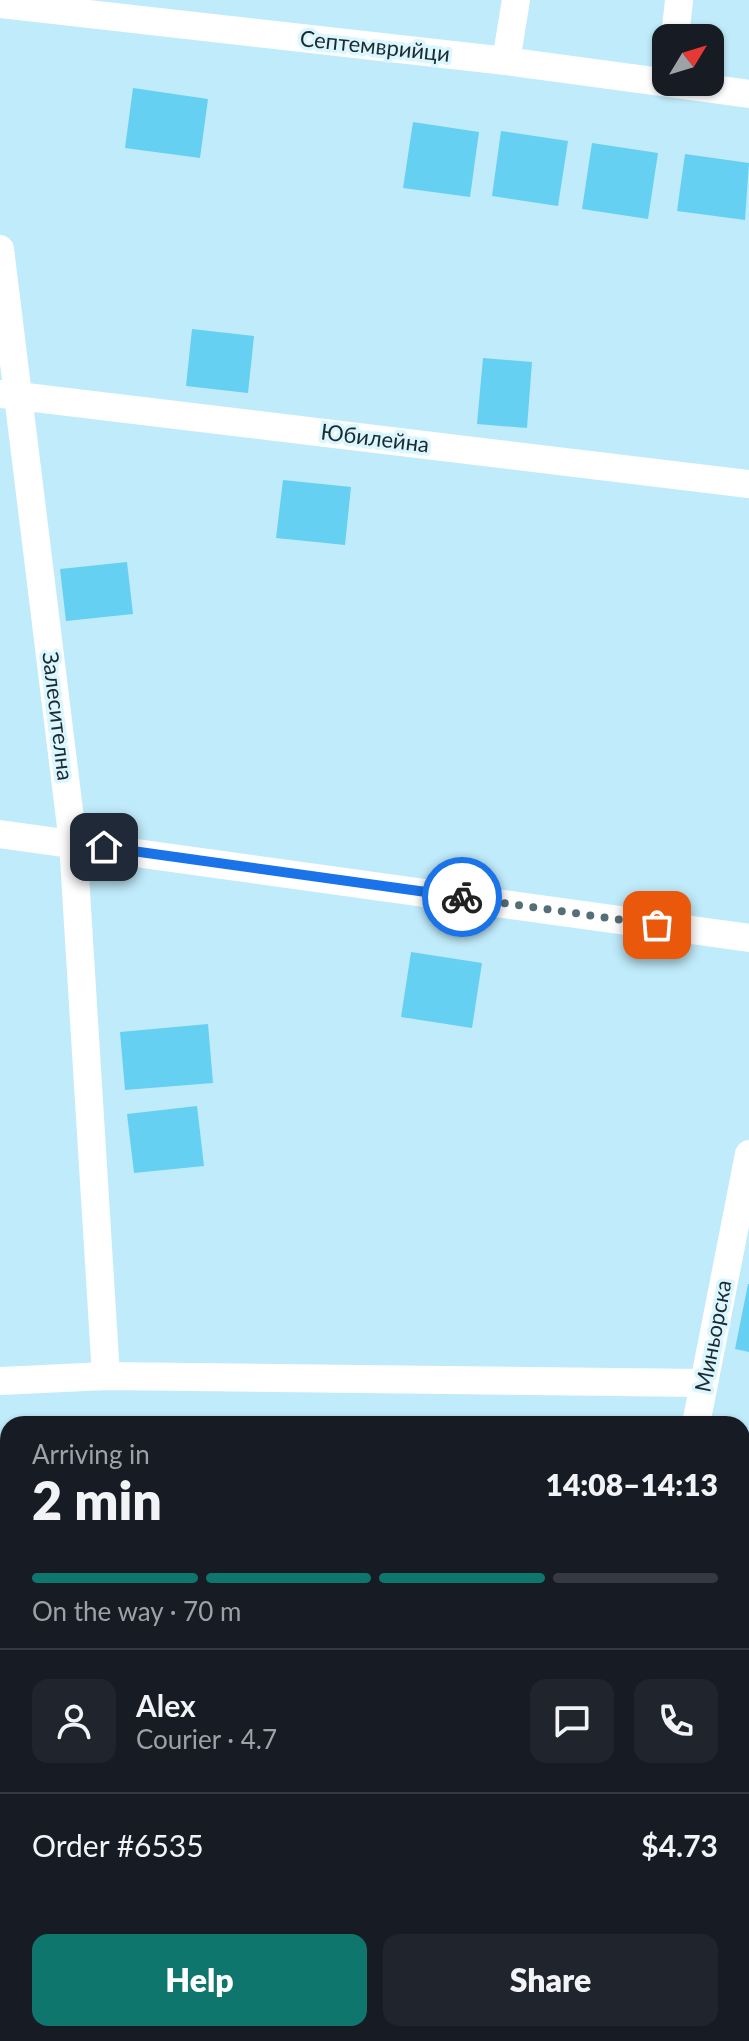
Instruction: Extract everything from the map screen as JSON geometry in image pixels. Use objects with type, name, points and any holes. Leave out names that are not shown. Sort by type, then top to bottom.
[{"type":"street","points":[[506,61],[516,0]]},
{"type":"street","points":[[676,24],[679,0]]},
{"type":"street","name":"Септемврийци","points":[[0,4],[506,61],[652,81]]},
{"type":"street","name":"Септемврийци","points":[[724,91],[749,94]]},
{"type":"street","name":"Залесителна","points":[[0,249],[9,394],[73,843],[106,1376]]},
{"type":"street","name":"Юбилейна","points":[[9,394],[749,484]]},
{"type":"street","points":[[0,834],[749,938]]},
{"type":"street","name":"Миньорска","points":[[697,1416],[749,1154]]},
{"type":"street","points":[[0,1381],[106,1376],[703,1383]]},
{"type":"building","points":[[133,88],[208,99],[200,158],[125,148]]},
{"type":"building","points":[[413,122],[479,132],[470,197],[403,188]]},
{"type":"building","points":[[501,131],[568,141],[558,206],[492,196]]},
{"type":"building","points":[[592,143],[658,153],[648,219],[582,209]]},
{"type":"building","points":[[685,154],[749,163],[745,220],[677,211]]},
{"type":"building","points":[[192,329],[254,336],[248,393],[186,386]]},
{"type":"building","points":[[483,358],[532,362],[527,428],[477,424]]},
{"type":"building","points":[[283,480],[351,487],[345,545],[276,538]]},
{"type":"building","points":[[127,562],[133,614],[66,621],[60,569]]},
{"type":"building","points":[[411,952],[482,963],[472,1028],[401,1017]]},
{"type":"building","points":[[208,1024],[213,1083],[125,1090],[120,1032]]},
{"type":"building","points":[[197,1106],[204,1166],[134,1173],[127,1114]]},
{"type":"building","points":[[749,1284],[749,1352],[735,1349]]},
{"type":"way so far","points":[[462,897],[657,925]]},
{"type":"route","points":[[104,847],[462,897]]}]
